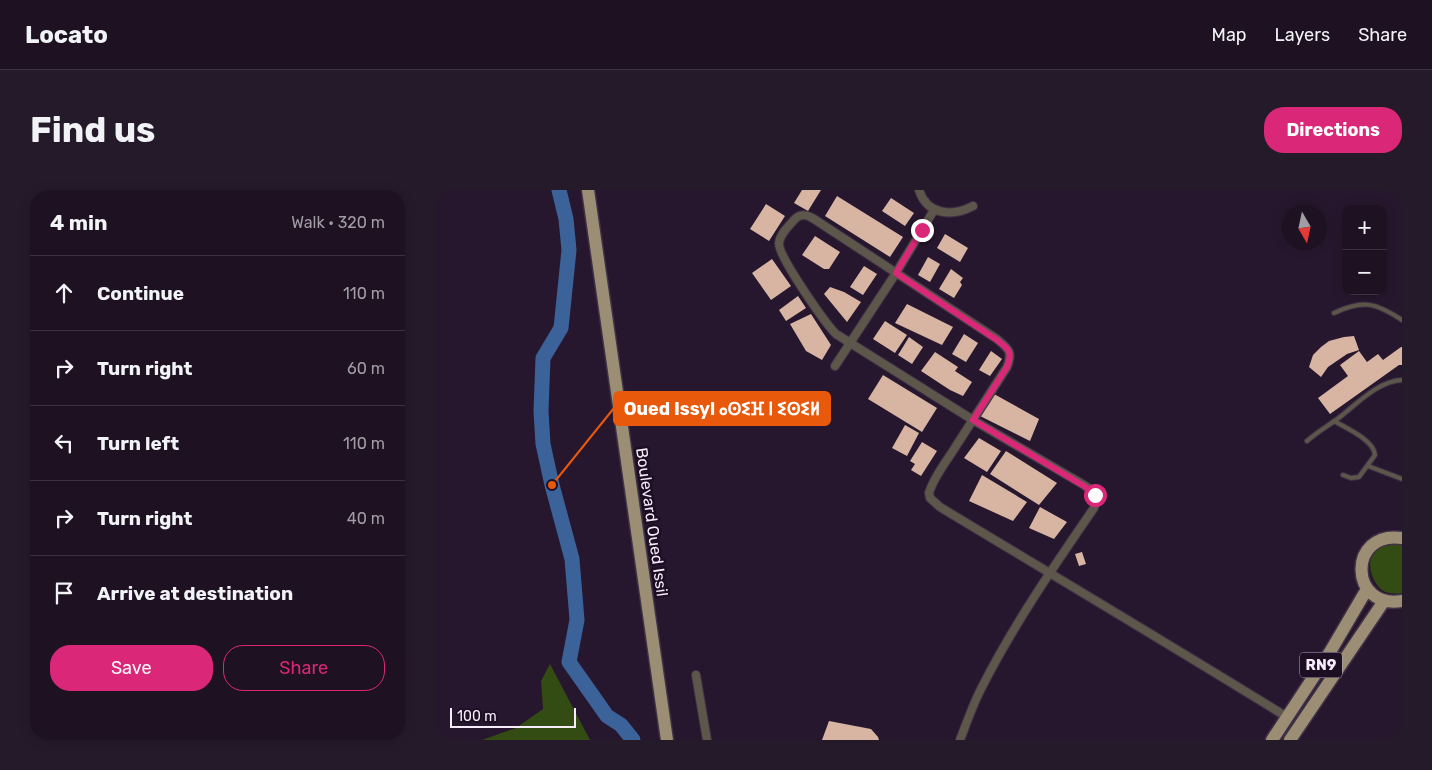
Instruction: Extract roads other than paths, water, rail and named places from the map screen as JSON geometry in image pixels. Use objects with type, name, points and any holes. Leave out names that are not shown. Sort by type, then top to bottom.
[{"type":"main road","name":"Boulevard Oued Issil","points":[[588,190],[667,740]]},
{"type":"main road","points":[[1402,538],[1384,538],[1369,548],[1361,563],[1361,572],[1367,589],[1374,596],[1384,601],[1402,601]]},
{"type":"main road","name":"RN9","points":[[1272,740],[1351,618],[1367,589]]},
{"type":"main road","name":"RN9","points":[[1290,740],[1384,601]]},
{"type":"street","points":[[919,190],[927,204],[934,210],[957,213],[973,206]]},
{"type":"street","points":[[835,366],[896,273],[934,210]]},
{"type":"street","points":[[960,740],[981,688],[1025,611],[1049,573],[1097,503],[1095,495],[1084,486],[973,420],[836,334],[827,325],[783,256],[779,244],[785,230],[797,216],[803,214],[809,216],[997,340],[1008,350],[1010,359],[1007,367],[973,420],[935,479],[929,493],[930,498],[940,507],[1049,573],[1159,638],[1287,717]]},
{"type":"street","points":[[696,675],[707,740]]},
{"type":"lane","points":[[1335,313],[1349,307],[1369,304],[1383,308],[1402,320]]},
{"type":"lane","points":[[1307,441],[1376,390],[1396,380],[1402,380]]},
{"type":"lane","points":[[1334,421],[1372,446],[1375,455],[1359,477],[1343,476]]},
{"type":"lane","points":[[1368,466],[1402,479]]},
{"type":"waterway","points":[[559,190],[566,219],[569,250],[561,328],[543,358],[541,411],[543,444],[572,559],[577,620],[569,662],[607,716],[621,725],[633,740]]},
{"type":"place","name":"Oued Issyl ⴰⵙⵉⴼ ⵏ ⵉⵙⵉⵍ","points":[[552,485]]}]
